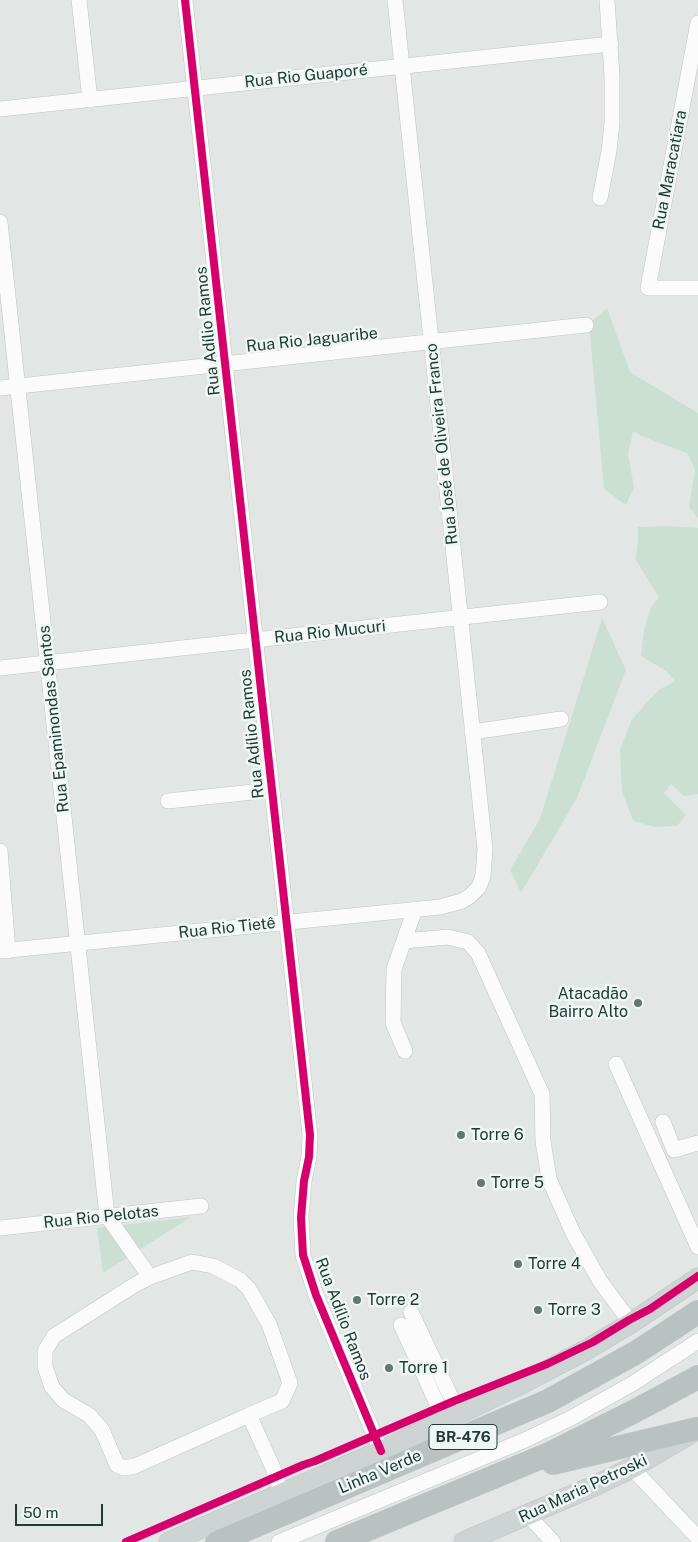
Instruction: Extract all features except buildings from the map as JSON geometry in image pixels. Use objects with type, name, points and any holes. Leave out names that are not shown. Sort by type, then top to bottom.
[{"type":"highway","name":"Linha Verde","points":[[217,1542],[548,1400],[637,1352],[698,1312]]},
{"type":"highway","points":[[337,1542],[498,1476],[573,1442],[698,1377]]},
{"type":"highway","points":[[498,1476],[698,1429]]},
{"type":"main road","points":[[169,1542],[381,1451],[538,1375],[586,1350],[631,1323],[698,1278]]},
{"type":"main road","name":"Rua Maria Petroski","points":[[464,1542],[632,1468],[698,1429]]},
{"type":"street","points":[[79,0],[90,100]]},
{"type":"street","name":"Rua Adílio Ramos","points":[[185,0],[310,1146],[304,1181],[301,1218],[303,1255],[316,1295],[381,1451]]},
{"type":"street","name":"Rua José de Oliveira Franco","points":[[395,0],[485,849],[483,876],[479,887]]},
{"type":"street","points":[[600,198],[612,123],[611,44],[607,0]]},
{"type":"street","name":"Rua Maracatiara","points":[[698,23],[648,288],[698,288]]},
{"type":"street","name":"Rua Rio Guaporé","points":[[0,109],[611,44]]},
{"type":"street","name":"Rua Epaminondas Santos","points":[[0,222],[107,1216]]},
{"type":"street","name":"Rua Rio Jaguaribe","points":[[0,388],[586,325]]},
{"type":"street","name":"Rua Rio Mucuri","points":[[0,668],[600,602]]},
{"type":"street","points":[[472,732],[561,719]]},
{"type":"street","points":[[168,801],[272,790]]},
{"type":"street","points":[[0,851],[4,951]]},
{"type":"street","name":"Rua Rio Tietê","points":[[4,951],[415,909],[452,904],[470,896],[479,887]]},
{"type":"street","points":[[405,1051],[393,1023],[394,969],[415,909]]},
{"type":"street","points":[[404,941],[448,937],[468,942],[478,953],[542,1094],[543,1141],[549,1178],[573,1233],[600,1280],[631,1323]]},
{"type":"street","points":[[616,1064],[698,1247]]},
{"type":"street","points":[[663,1122],[674,1150],[698,1143]]},
{"type":"street","name":"Rua Rio Pelotas","points":[[0,1228],[201,1206]]},
{"type":"street","points":[[107,1216],[150,1277]]},
{"type":"street","points":[[192,1262],[213,1266],[240,1280],[249,1289],[269,1324],[290,1383],[282,1401],[249,1415],[135,1466],[124,1468],[117,1465],[102,1430],[89,1415],[63,1400],[52,1387],[44,1367],[45,1350],[54,1336],[136,1284],[192,1262]]},
{"type":"street","points":[[411,1312],[452,1417]]},
{"type":"street","points":[[401,1325],[452,1417]]},
{"type":"street","points":[[279,1542],[525,1440],[571,1418],[632,1384],[698,1341]]},
{"type":"street","points":[[249,1415],[273,1468],[282,1494]]},
{"type":"street","points":[[632,1468],[698,1538]]},
{"type":"street","points":[[528,1515],[554,1542]]},
{"type":"green space","points":[[607,308],[630,372],[698,413],[698,518],[689,507],[695,470],[687,453],[633,432],[628,454],[634,487],[626,505],[604,489],[589,324]]},
{"type":"green space","points":[[670,526],[698,528],[698,794],[684,796],[671,784],[664,793],[686,815],[677,826],[655,827],[633,821],[622,791],[620,750],[631,721],[660,689],[675,681],[666,671],[641,656],[644,630],[651,607],[659,597],[636,560],[638,527]]},
{"type":"green space","points":[[602,618],[626,670],[577,798],[521,893],[510,870],[540,819]]},
{"type":"green space","points":[[191,1217],[103,1273],[97,1228]]},
{"type":"cycle path","points":[[185,0],[310,1135],[301,1218],[303,1255],[316,1295],[381,1451]]},
{"type":"cycle path","points":[[126,1542],[454,1401],[547,1364],[593,1342],[650,1309],[698,1276]]},
{"type":"place","name":"Atacadão Bairro Alto","points":[[638,1003]]},
{"type":"place","name":"Torre 6","points":[[461,1135]]},
{"type":"place","name":"Torre 5","points":[[481,1183]]},
{"type":"place","name":"Torre 4","points":[[518,1264]]},
{"type":"place","name":"Torre 2","points":[[357,1300]]},
{"type":"place","name":"Torre 3","points":[[538,1310]]},
{"type":"place","name":"Torre 1","points":[[389,1368]]}]
